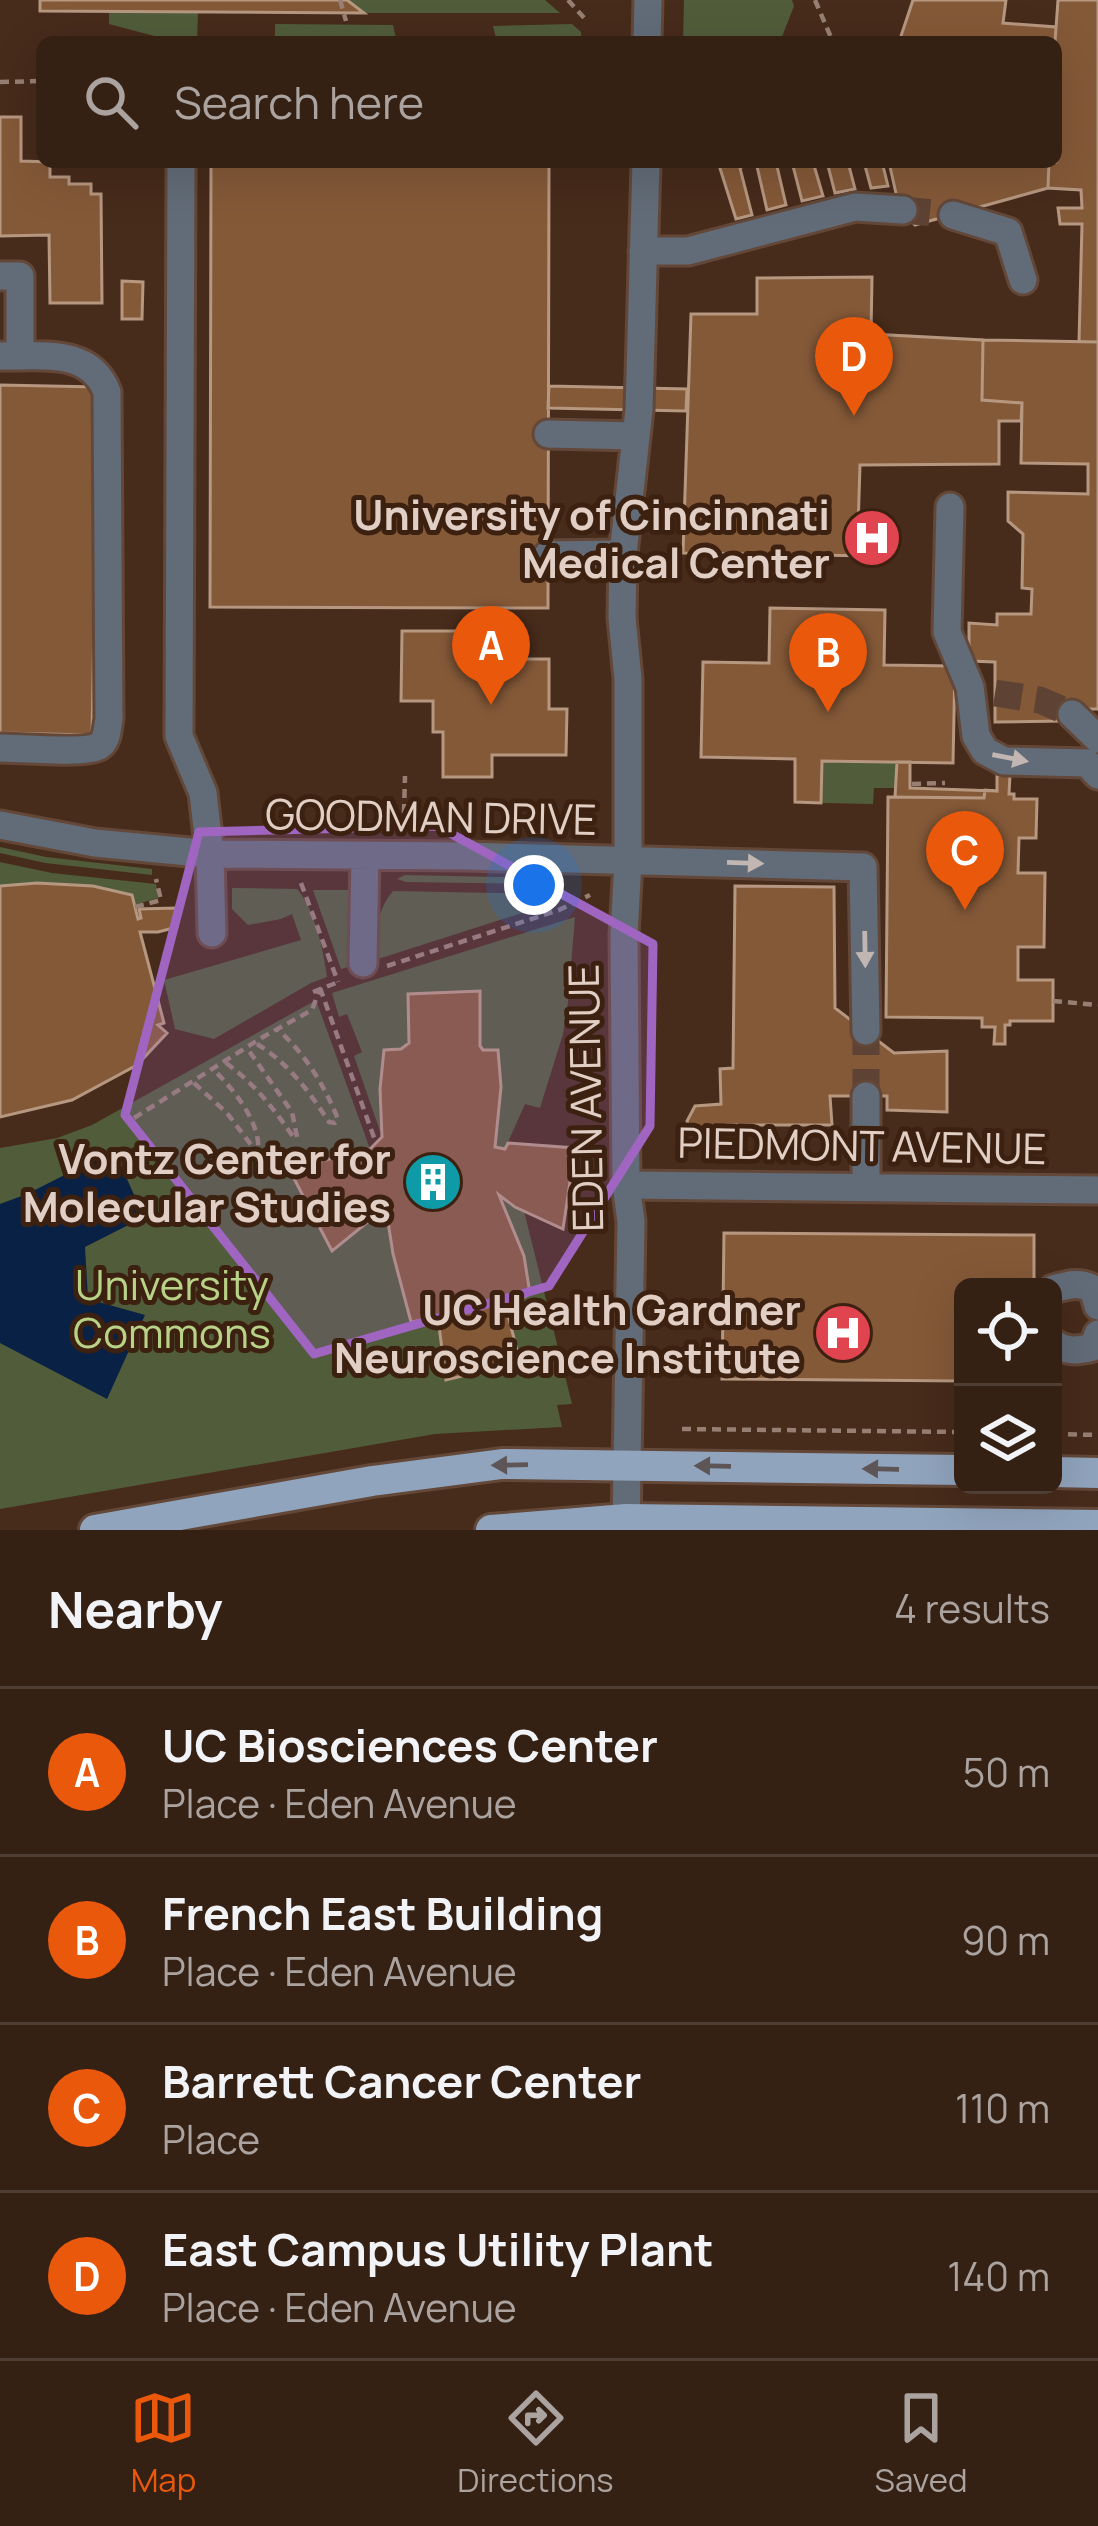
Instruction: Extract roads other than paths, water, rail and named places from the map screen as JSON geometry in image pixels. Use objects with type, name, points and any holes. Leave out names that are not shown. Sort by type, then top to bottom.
[{"type":"main road","points":[[95,1530],[372,1481],[502,1464],[954,1470]]},
{"type":"main road","points":[[1062,1472],[1098,1473]]},
{"type":"main road","points":[[491,1530],[626,1524],[1098,1525]]},
{"type":"street","points":[[647,36],[648,0]]},
{"type":"street","points":[[181,168],[179,736],[203,793],[212,933]]},
{"type":"street","name":"EDEN AVENUE","points":[[626,1524],[631,1221],[626,1185],[624,935],[628,679],[622,618],[623,554],[637,436],[646,168]]},
{"type":"street","points":[[643,251],[688,251],[855,207],[903,210]]},
{"type":"street","points":[[952,215],[1008,232],[1023,280]]},
{"type":"street","points":[[0,276],[20,276],[10,356],[61,357],[87,364],[101,375],[107,392],[109,719],[106,740],[98,746],[82,750],[0,748]]},
{"type":"street","points":[[181,290],[211,290]]},
{"type":"street","points":[[181,349],[211,349]]},
{"type":"street","points":[[180,412],[211,413]]},
{"type":"street","points":[[548,434],[637,436]]},
{"type":"street","points":[[180,503],[210,503]]},
{"type":"street","points":[[950,507],[947,632],[982,690],[976,736],[985,752],[1004,761],[1087,763],[1098,776]]},
{"type":"street","points":[[548,555],[623,554]]},
{"type":"street","points":[[1072,714],[1098,739]]},
{"type":"street","name":"GOODMAN DRIVE","points":[[0,825],[95,843],[210,854],[863,867],[866,1031]]},
{"type":"street","points":[[364,856],[368,969]]},
{"type":"street","points":[[866,1096],[866,1187]]},
{"type":"street","name":"PIEDMONT AVENUE","points":[[626,1185],[1098,1190]]},
{"type":"street","points":[[1062,1286],[1084,1284],[1093,1289],[1098,1306]]},
{"type":"street","points":[[1062,1347],[1079,1351],[1096,1343]]},
{"type":"water","points":[[114,1150],[144,1217],[85,1247],[88,1299],[145,1315],[107,1399],[0,1343],[0,1204]]},
{"type":"tunnel","points":[[903,210],[953,215]]},
{"type":"tunnel","points":[[995,693],[1040,700],[1072,714]]},
{"type":"tunnel","points":[[866,1031],[866,1096]]},
{"type":"place","name":"East Campus Utility Plant","points":[[854,416]]},
{"type":"place","name":"University of Cincinnati Medical Center","points":[[872,538]]},
{"type":"place","name":"UC Biosciences Center","points":[[491,705]]},
{"type":"place","name":"French East Building","points":[[828,712]]},
{"type":"place","name":"Barrett Cancer Center","points":[[965,910]]},
{"type":"place","name":"Vontz Center for Molecular Studies","points":[[433,1182]]},
{"type":"place","name":"UC Health Gardner Neuroscience Institute","points":[[843,1333]]},
{"type":"park label","name":"University Commons","points":[[172,1308]]}]
